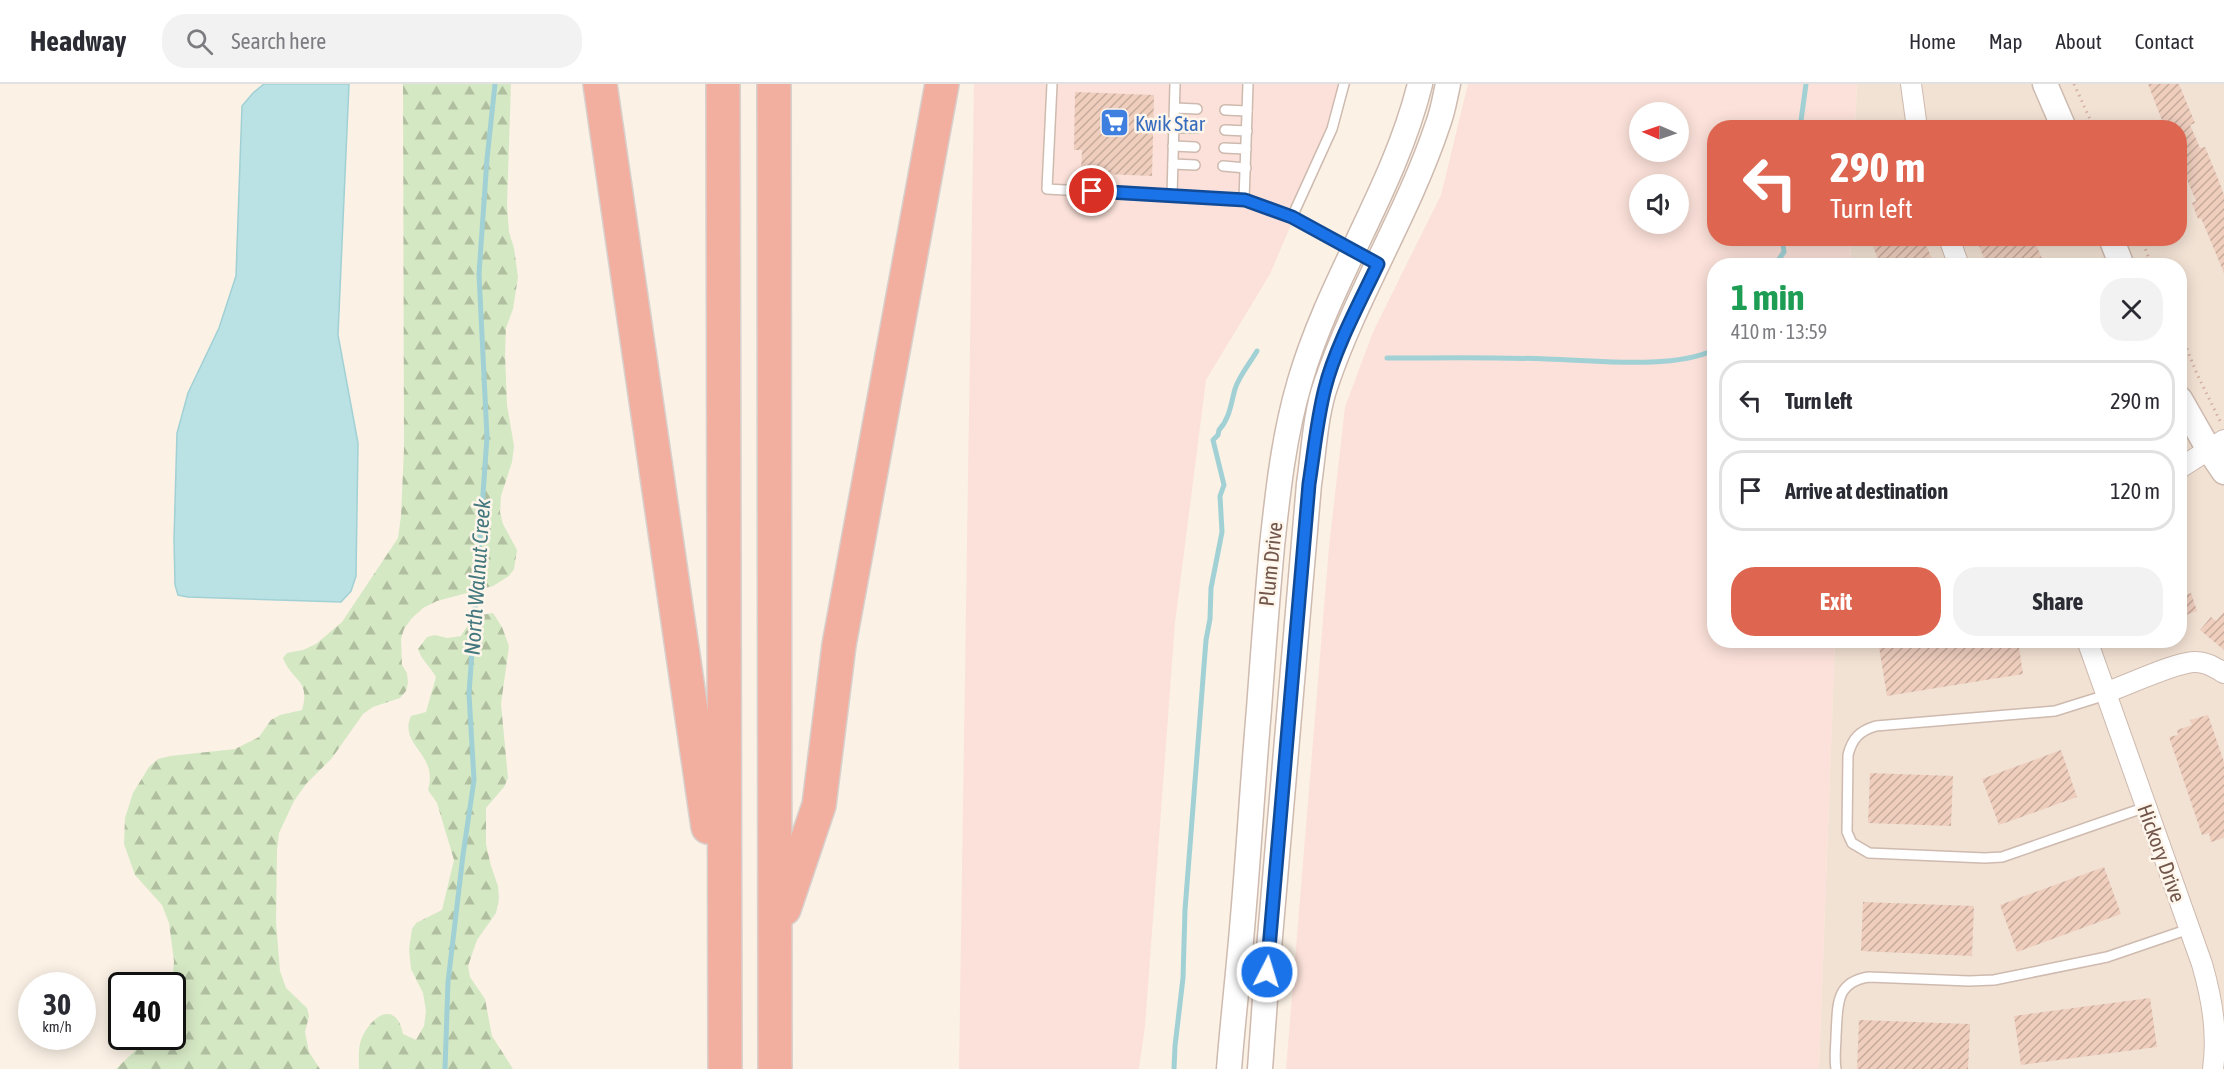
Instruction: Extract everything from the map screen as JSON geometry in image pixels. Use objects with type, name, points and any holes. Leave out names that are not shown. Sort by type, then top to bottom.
[{"type":"highway","points":[[600,84],[725,945]]},
{"type":"highway","points":[[723,84],[725,1069]]},
{"type":"highway","points":[[774,84],[775,1069]]},
{"type":"highway","points":[[775,936],[819,805],[839,645],[942,84]]},
{"type":"street","name":"Plum Drive","points":[[1260,1069],[1256,931],[1263,638],[1279,481],[1300,379],[1337,285],[1383,189],[1407,132],[1420,84]]},
{"type":"street","name":"Plum Drive","points":[[1229,1069],[1256,931],[1309,484],[1325,387],[1348,328],[1439,123],[1448,84]]},
{"type":"street","points":[[1911,84],[1916,120]]},
{"type":"street","points":[[2045,84],[2061,120]]},
{"type":"street","points":[[2187,408],[2216,445],[2224,472]]},
{"type":"street","points":[[2187,464],[2216,445]]},
{"type":"street","name":"Hickory Drive","points":[[2090,648],[2202,964],[2213,1006],[2215,1039],[2213,1069]]},
{"type":"street","points":[[2106,695],[2110,691],[2194,662],[2213,666],[2224,673]]},
{"type":"lane","points":[[1052,84],[1047,189],[1245,200],[1292,217],[1378,264]]},
{"type":"lane","points":[[1172,196],[1175,84]]},
{"type":"lane","points":[[1245,200],[1248,84]]},
{"type":"lane","points":[[1292,217],[1332,129],[1344,84]]},
{"type":"lane","points":[[1175,108],[1197,109]]},
{"type":"lane","points":[[1225,110],[1247,111]]},
{"type":"lane","points":[[1174,128],[1196,128]]},
{"type":"lane","points":[[1225,130],[1247,130]]},
{"type":"lane","points":[[1173,146],[1195,147]]},
{"type":"lane","points":[[1224,148],[1246,149]]},
{"type":"lane","points":[[1173,164],[1195,165]]},
{"type":"lane","points":[[1223,166],[1246,168]]},
{"type":"lane","points":[[2106,695],[2055,711],[1876,726],[1864,729],[1850,745],[1848,755],[1847,832],[1852,843],[1869,853],[2002,857],[2146,807]]},
{"type":"lane","points":[[1836,1069],[1838,1006],[1841,994],[1848,985],[1858,979],[1869,977],[1994,980],[2117,955],[2189,929]]},
{"type":"path","points":[[2074,84],[2090,120]]},
{"type":"path","points":[[2187,349],[2224,427]]},
{"type":"shaded area","points":[[974,84],[1351,84],[1270,274],[1206,380],[1175,623],[1145,1026],[1139,1069],[959,1069]]},
{"type":"shaded area","points":[[1468,84],[1857,84],[1855,120],[1707,120],[1707,246],[1851,246],[1850,258],[1707,258],[1707,648],[1835,648],[1819,1069],[1286,1069],[1329,547],[1345,407],[1373,332],[1441,195]]},
{"type":"shaded area","points":[[1857,84],[2224,84],[2224,1069],[1819,1069],[1835,648],[2187,648],[2187,258],[1850,258],[1851,246],[2187,246],[2187,120],[1855,120]]},
{"type":"green space","points":[[403,84],[511,84],[507,205],[509,232],[518,277],[513,309],[506,328],[505,354],[507,405],[514,446],[512,462],[501,496],[500,512],[503,524],[517,550],[514,569],[509,576],[493,586],[437,601],[423,608],[412,618],[404,629],[401,639],[402,665],[407,673],[408,683],[406,691],[400,698],[373,707],[363,714],[332,758],[306,784],[294,801],[279,833],[276,922],[280,971],[286,988],[307,1008],[309,1016],[305,1032],[309,1052],[320,1069],[116,1069],[136,1050],[186,1050],[186,972],[173,972],[174,961],[169,923],[162,905],[135,875],[124,844],[125,818],[133,793],[149,767],[158,759],[235,749],[259,737],[271,720],[280,715],[302,710],[304,692],[302,686],[283,658],[287,653],[303,650],[316,644],[342,622],[398,538],[404,449]]},
{"type":"green space","points":[[493,613],[502,627],[509,646],[501,704],[508,778],[504,787],[486,808],[486,844],[498,886],[499,899],[496,913],[477,940],[468,966],[470,977],[485,999],[492,1036],[513,1069],[359,1069],[361,1040],[376,1018],[389,1014],[395,1017],[400,1023],[403,1034],[416,1040],[424,1026],[426,1011],[423,993],[411,969],[409,949],[412,929],[416,923],[442,910],[454,860],[437,803],[428,790],[430,777],[428,767],[410,735],[408,726],[411,716],[426,712],[436,677],[418,649],[427,637],[461,636],[474,620],[482,615]]},
{"type":"water","points":[[264,84],[349,84],[338,335],[358,443],[356,576],[351,591],[341,602],[188,597],[178,595],[175,585],[177,433],[188,393],[219,328],[236,276],[242,106]]},
{"type":"building","points":[[2148,84],[2179,84],[2195,123],[2190,125],[2200,148],[2205,147],[2224,195],[2224,273],[2201,218],[2198,219],[2192,203],[2196,201],[2187,179],[2187,120],[2162,120]]},
{"type":"building","name":"Kwik Star","points":[[1075,92],[1154,95],[1152,176],[1081,173],[1082,150],[1074,150]]},
{"type":"building","points":[[1873,246],[1926,246],[1932,258],[1878,258]]},
{"type":"building","points":[[1979,246],[2037,246],[2042,258],[1984,258]]},
{"type":"building","points":[[2191,593],[2197,611],[2187,615],[2187,594]]},
{"type":"building","points":[[2224,612],[2224,650],[2200,630],[2211,617],[2216,621]]},
{"type":"building","points":[[1879,648],[2019,648],[2023,674],[1887,696]]},
{"type":"building","points":[[2208,715],[2224,762],[2224,838],[2211,842],[2209,833],[2202,835],[2169,737],[2178,735],[2177,730],[2192,725],[2190,720]]},
{"type":"building","points":[[2061,750],[2077,797],[1999,825],[1982,779]]},
{"type":"building","points":[[1870,773],[1953,776],[1951,826],[1868,823]]},
{"type":"building","points":[[2104,867],[2121,914],[2017,952],[2000,905]]},
{"type":"building","points":[[1863,902],[1974,906],[1972,956],[1861,951]]},
{"type":"building","points":[[2150,998],[2157,1047],[2021,1065],[2014,1016]]},
{"type":"building","points":[[1859,1020],[1970,1024],[1968,1069],[1857,1069]]},
{"type":"waterway","name":"North Walnut Creek","points":[[445,1069],[448,982],[474,780],[469,694],[487,437],[479,274],[495,84]]},
{"type":"waterway","points":[[1801,120],[1806,84]]},
{"type":"waterway","points":[[1780,258],[1784,252],[1783,246]]},
{"type":"waterway","points":[[1174,1069],[1183,978],[1185,910],[1206,640],[1210,619],[1211,588],[1222,532],[1220,496],[1224,485],[1213,440],[1228,415],[1239,379],[1257,351]]},
{"type":"waterway","points":[[1387,358],[1655,362],[1677,360],[1707,352]]},
{"type":"place","name":"Kwik Star","points":[[1114,123]]},
{"type":"route","points":[[1092,191],[1245,200],[1292,217],[1378,264],[1348,328],[1325,387],[1316,434],[1309,484],[1267,972]]}]
